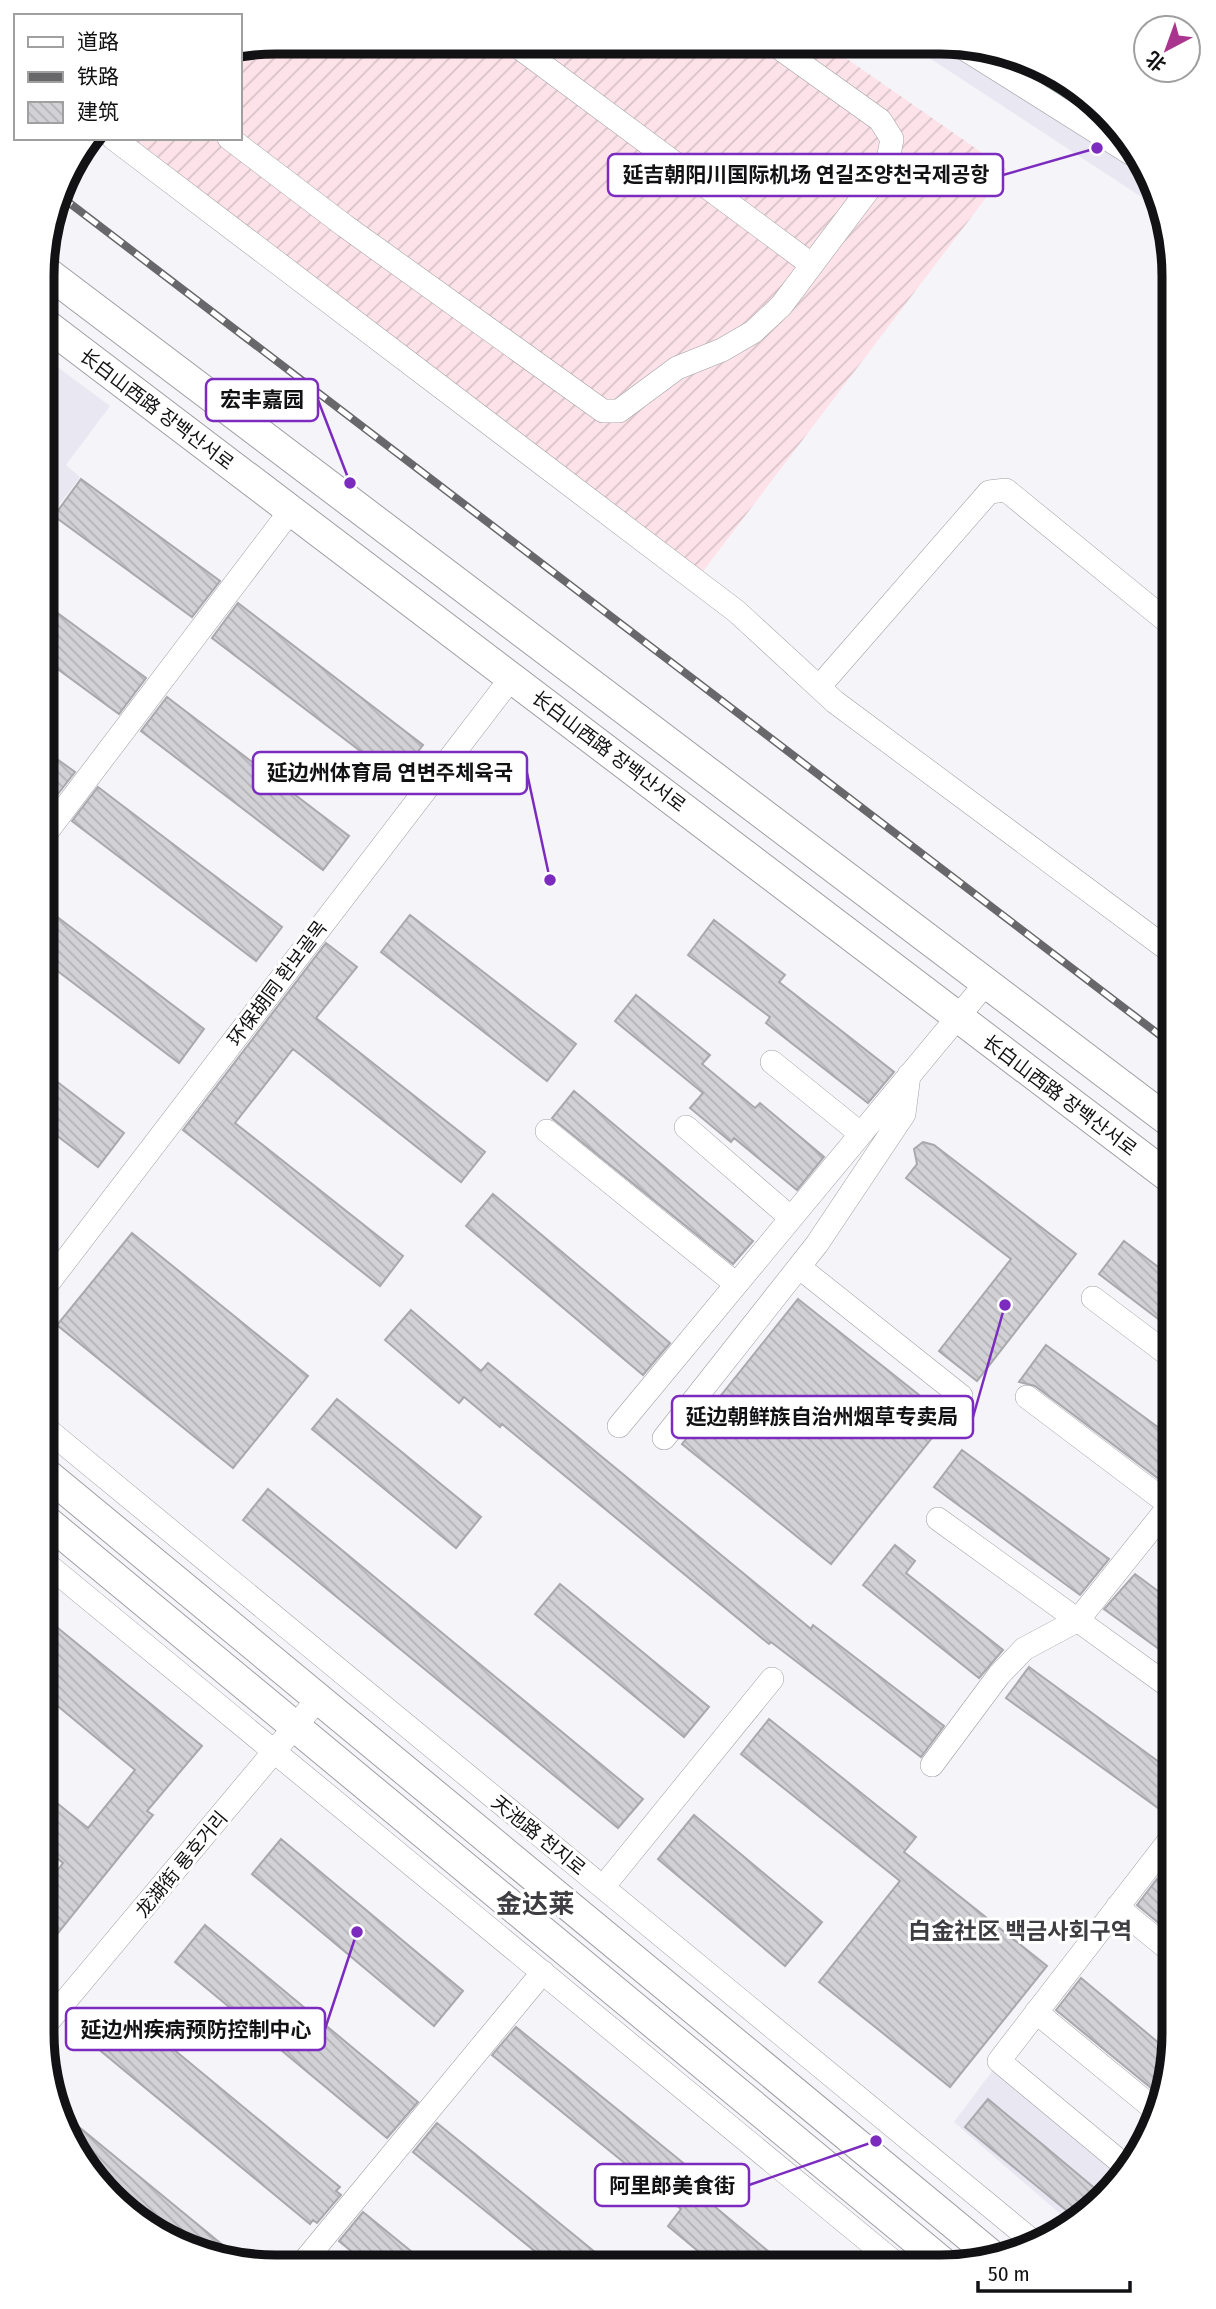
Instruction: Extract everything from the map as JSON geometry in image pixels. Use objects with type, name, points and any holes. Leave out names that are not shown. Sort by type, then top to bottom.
[{"type":"main road","points":[[54,278],[1162,1116]]},
{"type":"main road","name":"长白山西路 장백산서로","points":[[54,331],[1161,1172]]},
{"type":"main road","name":"天池路 천지로","points":[[54,1480],[985,2250]]},
{"type":"main road","points":[[54,1527],[934,2255]]},
{"type":"street","points":[[528,54],[812,265]]},
{"type":"street","points":[[232,140],[345,226],[603,411],[619,411],[677,368],[753,332],[781,306],[887,165],[892,139],[880,120],[788,54]]},
{"type":"street","points":[[979,58],[1119,146]]},
{"type":"street","points":[[116,140],[736,611],[818,687],[1162,945]]},
{"type":"street","points":[[818,687],[989,492],[1006,490],[1162,617]]},
{"type":"street","points":[[54,822],[291,510]]},
{"type":"street","name":"环保胡同 환보골목","points":[[54,1276],[512,677]]},
{"type":"street","points":[[619,1426],[986,983]]},
{"type":"street","points":[[772,1062],[861,1133]]},
{"type":"street","points":[[664,1438],[799,1267],[904,1114],[909,1075]]},
{"type":"street","points":[[685,1127],[791,1218]]},
{"type":"street","points":[[547,1131],[736,1284]]},
{"type":"street","points":[[799,1267],[961,1396]]},
{"type":"street","points":[[1093,1298],[1161,1350]]},
{"type":"street","points":[[1027,1396],[1161,1496]]},
{"type":"street","name":"天池路 천지로","points":[[54,1435],[1027,2237]]},
{"type":"street","points":[[932,1765],[1013,1660],[1024,1649],[1078,1620],[1161,1517]]},
{"type":"street","points":[[938,1519],[1161,1681]]},
{"type":"street","points":[[54,1570],[885,2255]]},
{"type":"street","points":[[603,1887],[772,1679]]},
{"type":"street","name":"龙湖街 룡호거리","points":[[54,2015],[318,1699]]},
{"type":"street","points":[[1120,2162],[999,2061],[1161,1851]]},
{"type":"street","points":[[1118,1907],[1161,1942]]},
{"type":"street","points":[[309,2255],[543,1972]]},
{"type":"street","points":[[1036,2012],[1150,2105]]},
{"type":"shaded area","points":[[840,54],[1007,170],[695,582],[129,140],[242,140],[242,57],[247,56]]},
{"type":"shaded area","points":[[923,54],[969,56],[1011,66],[1038,77],[1063,92],[1086,109],[1107,130],[1139,178],[1151,208],[1140,196]]},
{"type":"shaded area","points":[[54,364],[110,406],[66,465],[80,477],[54,512]]},
{"type":"shaded area","points":[[993,2070],[1115,2169],[1097,2190],[1063,2217],[954,2122]]},
{"type":"green space","points":[[994,62],[1038,77],[1063,92],[1086,109],[1116,142]]},
{"type":"building","points":[[81,479],[220,581],[192,617],[54,516]]},
{"type":"building","points":[[238,603],[423,745],[397,779],[212,638]]},
{"type":"building","points":[[54,610],[146,678],[119,714],[54,666]]},
{"type":"building","points":[[167,697],[349,836],[323,870],[141,731]]},
{"type":"building","points":[[54,757],[75,772],[54,799]]},
{"type":"building","points":[[98,787],[282,927],[256,961],[72,821]]},
{"type":"building","points":[[54,914],[204,1029],[179,1063],[54,968]]},
{"type":"building","points":[[410,915],[576,1044],[547,1081],[381,952]]},
{"type":"building","points":[[714,920],[785,975],[779,982],[894,1072],[868,1103],[766,1023],[770,1017],[688,955]]},
{"type":"building","points":[[326,943],[357,967],[316,1018],[485,1152],[461,1182],[293,1049],[235,1123],[403,1256],[380,1286],[183,1130]]},
{"type":"building","points":[[636,995],[710,1055],[702,1064],[755,1108],[760,1103],[824,1157],[797,1190],[734,1138],[731,1142],[690,1108],[703,1093],[615,1021]]},
{"type":"building","points":[[54,1079],[124,1133],[98,1167],[54,1133]]},
{"type":"building","points":[[574,1091],[753,1241],[733,1264],[552,1118]]},
{"type":"building","points":[[923,1142],[934,1145],[1076,1254],[977,1381],[939,1351],[1011,1259],[906,1178],[917,1164],[914,1149]]},
{"type":"building","points":[[493,1194],[670,1343],[643,1375],[466,1226]]},
{"type":"building","points":[[132,1233],[308,1376],[233,1468],[57,1325]]},
{"type":"building","points":[[1124,1241],[1161,1269],[1161,1321],[1099,1274]]},
{"type":"building","points":[[798,1299],[948,1418],[831,1564],[682,1444]]},
{"type":"building","points":[[411,1310],[481,1371],[488,1363],[811,1629],[813,1625],[944,1726],[921,1757],[771,1642],[769,1644],[502,1424],[500,1427],[464,1397],[459,1403],[385,1340]]},
{"type":"building","points":[[1046,1345],[1161,1430],[1161,1481],[1035,1386],[1019,1382]]},
{"type":"building","points":[[337,1399],[481,1517],[456,1548],[312,1429]]},
{"type":"building","points":[[962,1450],[1109,1559],[1080,1595],[934,1487]]},
{"type":"building","points":[[268,1489],[643,1799],[618,1828],[243,1520]]},
{"type":"building","points":[[895,1545],[915,1561],[906,1573],[1003,1650],[979,1678],[863,1585]]},
{"type":"building","points":[[1135,1574],[1161,1594],[1161,1651],[1104,1609]]},
{"type":"building","points":[[560,1584],[709,1707],[684,1737],[535,1614]]},
{"type":"building","points":[[54,1625],[202,1746],[147,1811],[153,1815],[54,1938],[54,1875],[63,1863],[54,1856],[54,1801],[88,1828],[135,1770],[54,1703]]},
{"type":"building","points":[[1029,1667],[1161,1764],[1161,1804],[1158,1808],[1006,1698]]},
{"type":"building","points":[[769,1719],[916,1837],[904,1852],[1047,1966],[950,2087],[819,1982],[900,1881],[741,1754]]},
{"type":"building","points":[[694,1815],[822,1922],[785,1966],[658,1859]]},
{"type":"building","points":[[281,1839],[463,1991],[434,2026],[252,1874]]},
{"type":"building","points":[[1157,1879],[1161,1882],[1161,1925],[1137,1905]]},
{"type":"building","points":[[205,1925],[418,2102],[387,2138],[175,1962]]},
{"type":"building","points":[[1081,1978],[1161,2045],[1153,2090],[1056,2010]]},
{"type":"building","points":[[126,2010],[340,2187],[336,2191],[341,2195],[317,2223],[313,2220],[310,2224],[96,2047]]},
{"type":"building","points":[[516,2027],[692,2170],[683,2180],[773,2255],[703,2255],[668,2226],[681,2209],[492,2055]]},
{"type":"building","points":[[988,2099],[1097,2190],[1069,2213],[965,2127]]},
{"type":"building","points":[[74,2122],[227,2249],[191,2238],[141,2209],[119,2190],[100,2168]]},
{"type":"building","points":[[437,2123],[599,2255],[539,2255],[413,2152]]},
{"type":"building","points":[[363,2212],[416,2255],[356,2255],[339,2241]]},
{"type":"railway","points":[[67,201],[1162,1037]]},
{"type":"place","name":"延吉朝阳川国际机场 연길조양천국제공항","points":[[1097,148]]},
{"type":"place","name":"宏丰嘉园","points":[[350,483]]},
{"type":"place","name":"延边州体育局 연변주체육국","points":[[550,880]]},
{"type":"place","name":"延边朝鲜族自治州烟草专卖局","points":[[1005,1305]]},
{"type":"place","name":"延边州疾病预防控制中心","points":[[357,1932]]},
{"type":"place","name":"阿里郎美食街","points":[[876,2141]]},
{"type":"district","name":"金达莱","points":[[535,1904]]},
{"type":"district","name":"白金社区 백금사회구역","points":[[1020,1931]]}]
